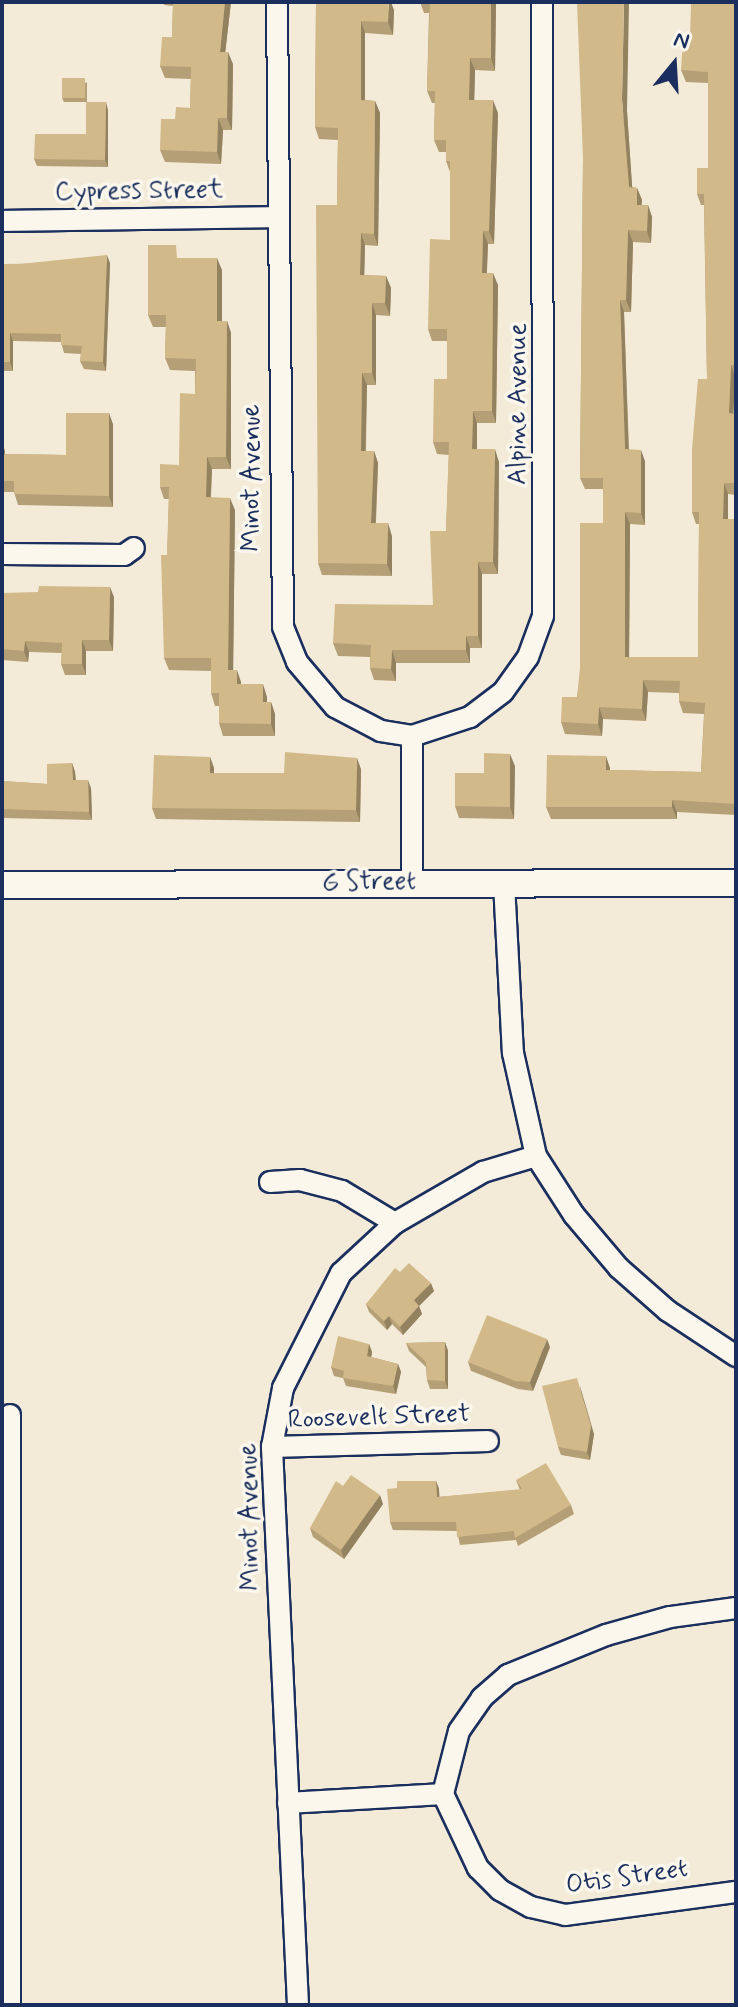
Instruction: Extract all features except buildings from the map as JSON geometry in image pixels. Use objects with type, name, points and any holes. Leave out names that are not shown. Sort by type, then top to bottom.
[{"type":"street","name":"Minot Avenue","points":[[277,2],[276,217],[283,627],[297,662],[335,707],[381,731],[412,736]]},
{"type":"street","name":"Alpine Avenue","points":[[412,736],[461,722],[503,692],[528,657],[543,616],[542,2]]},
{"type":"street","name":"Cypress Street","points":[[2,221],[276,217]]},
{"type":"street","points":[[2,554],[124,555],[134,548]]},
{"type":"street","points":[[412,736],[412,882]]},
{"type":"street","points":[[504,883],[513,1053],[536,1156],[574,1215],[619,1268],[668,1311],[736,1356]]},
{"type":"street","name":"G Street","points":[[2,885],[736,883]]},
{"type":"street","name":"Minot Avenue","points":[[298,2005],[272,1447],[283,1388],[341,1273],[395,1223],[483,1172],[536,1156]]},
{"type":"street","points":[[270,1182],[300,1180],[342,1191],[395,1223]]},
{"type":"street","points":[[10,1415],[10,2005]]},
{"type":"street","name":"Roosevelt Street","points":[[272,1447],[488,1441]]},
{"type":"street","points":[[288,1803],[443,1794],[459,1731],[482,1698],[508,1675],[606,1635],[670,1617],[736,1608]]},
{"type":"street","name":"Otis Street","points":[[443,1794],[478,1868],[500,1890],[538,1910],[565,1915],[594,1913],[653,1899],[736,1892]]}]
